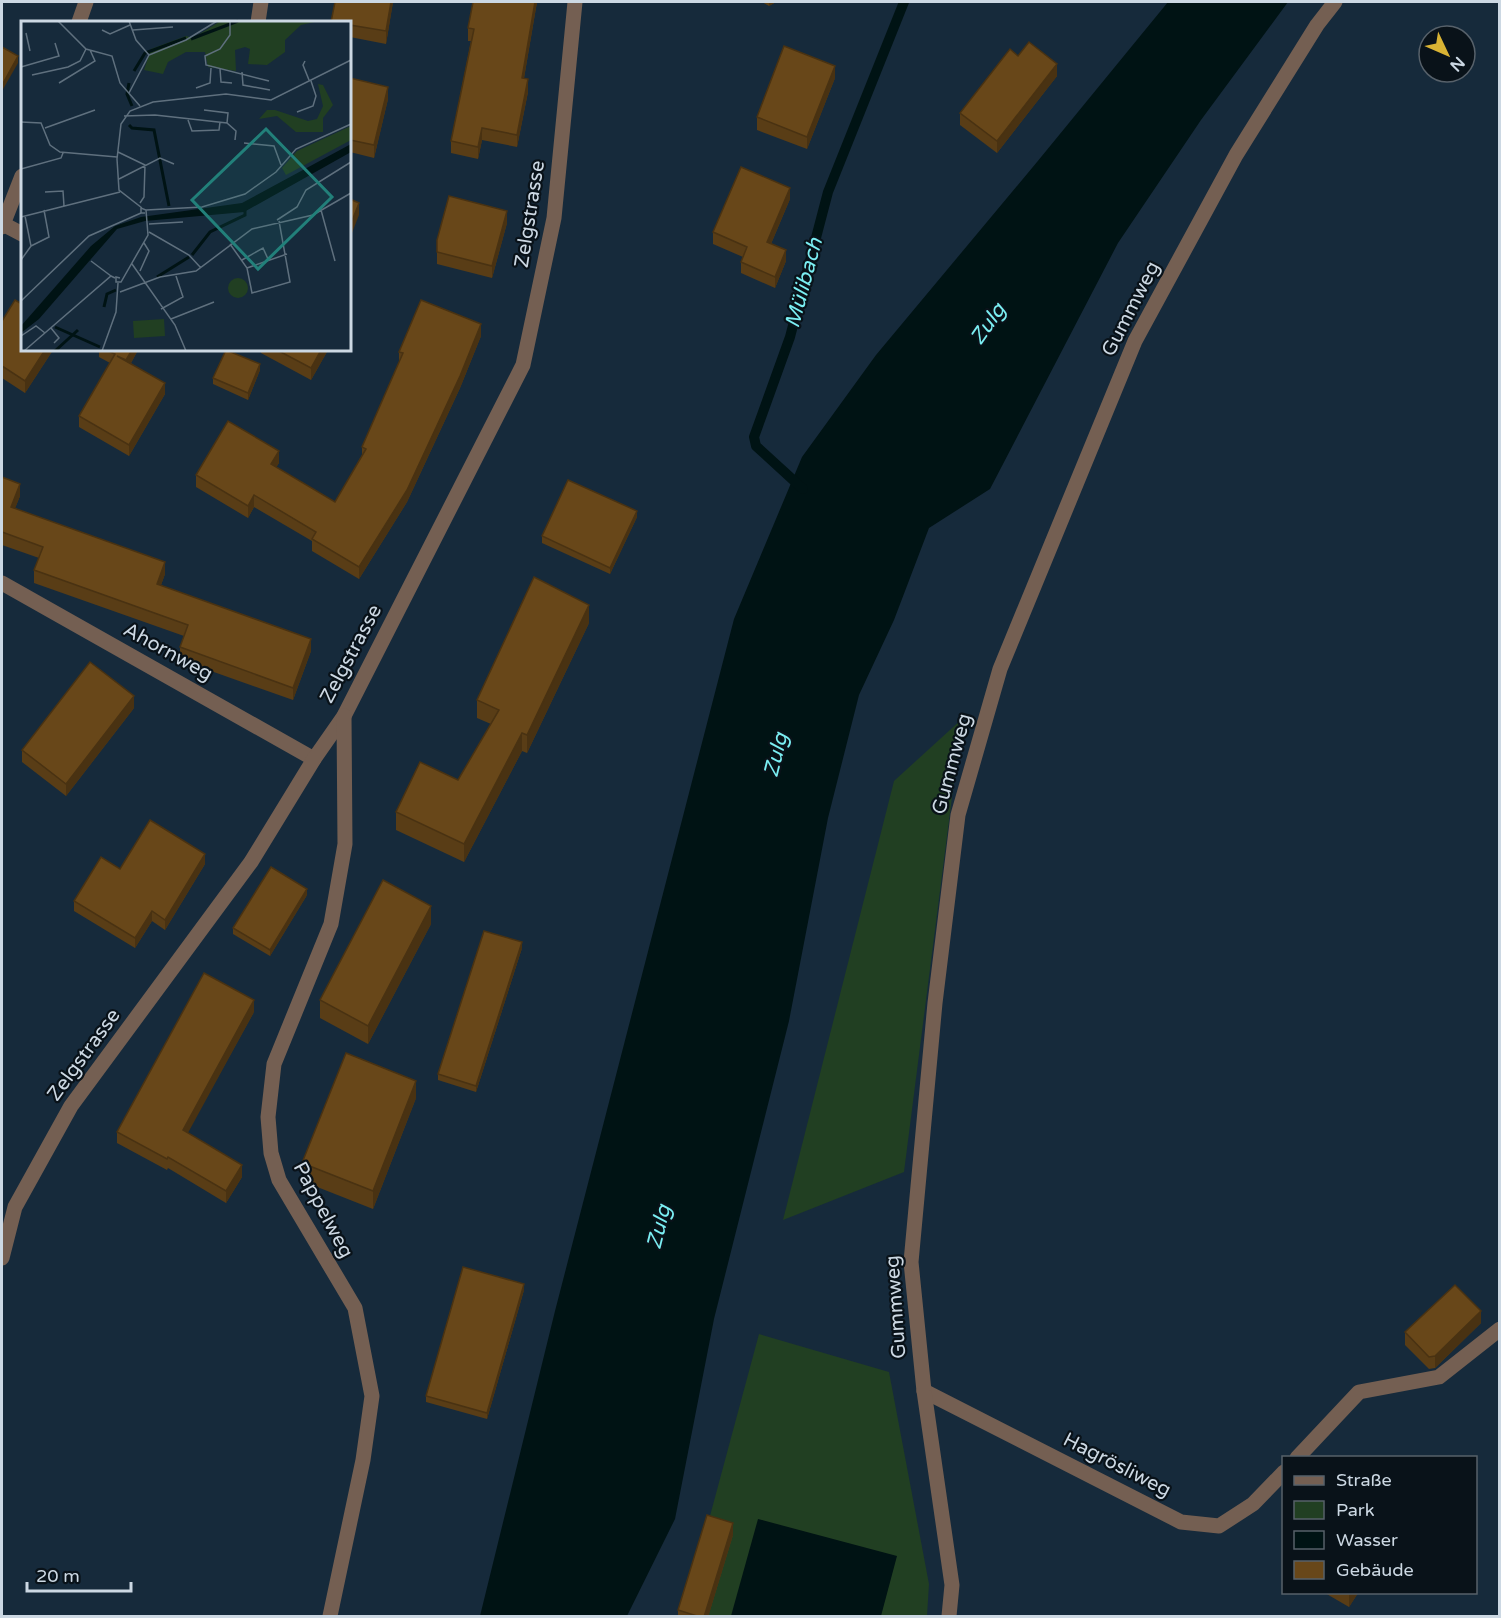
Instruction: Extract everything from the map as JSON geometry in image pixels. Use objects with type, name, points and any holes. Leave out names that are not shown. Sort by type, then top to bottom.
[{"type":"street","points":[[79,21],[86,2]]},
{"type":"street","points":[[258,21],[261,2]]},
{"type":"street","name":"Zelgstrasse","points":[[2,1258],[15,1207],[71,1106],[251,862],[314,759],[344,716],[523,365],[554,218],[575,2]]},
{"type":"street","name":"Gummweg","points":[[949,1617],[951,1585],[924,1391],[910,1262],[935,1003],[958,814],[1000,669],[1135,341],[1236,155],[1317,25],[1335,2]]},
{"type":"street","points":[[21,178],[2,226],[21,234]]},
{"type":"street","name":"Ahornweg","points":[[2,583],[314,759]]},
{"type":"street","name":"Pappelweg","points":[[330,1617],[363,1460],[372,1396],[355,1308],[279,1180],[272,1153],[268,1116],[274,1064],[331,924],[345,844],[344,716]]},
{"type":"street","points":[[1299,1456],[1359,1392],[1439,1377],[1500,1329]]},
{"type":"street","name":"Hagrösliweg","points":[[924,1391],[1181,1522],[1219,1526],[1253,1504],[1282,1474]]},
{"type":"green space","points":[[962,719],[904,1172],[783,1220],[894,781]]},
{"type":"green space","points":[[759,1334],[889,1372],[929,1584],[927,1616],[679,1616],[707,1527]]},
{"type":"water","name":"Zulg","points":[[1168,2],[1288,2],[1201,120],[1118,243],[990,489],[929,528],[894,620],[859,695],[828,818],[789,1021],[714,1319],[675,1519],[627,1616],[480,1616],[555,1311],[734,619],[802,457],[876,355]]},
{"type":"water","points":[[758,1519],[897,1556],[881,1616],[731,1616]]},
{"type":"building","points":[[335,2],[391,2],[386,31],[351,25],[351,21],[331,21]]},
{"type":"building","points":[[473,2],[535,2],[522,78],[528,79],[517,135],[482,128],[478,147],[451,141],[474,29],[468,28]]},
{"type":"building","points":[[1029,42],[1057,64],[997,141],[960,113],[1010,49],[1018,56]]},
{"type":"building","points":[[784,46],[835,66],[807,137],[757,117]]},
{"type":"building","points":[[2,47],[18,56],[2,85]]},
{"type":"building","points":[[351,78],[388,87],[374,145],[351,140]]},
{"type":"building","points":[[741,167],[790,188],[767,242],[786,250],[775,277],[741,262],[747,247],[713,232]]},
{"type":"building","points":[[449,196],[507,211],[492,266],[437,252],[437,240]]},
{"type":"building","points":[[351,199],[359,203],[351,223]]},
{"type":"building","points":[[15,300],[21,303],[21,351],[44,351],[25,381],[2,366],[2,321]]},
{"type":"building","points":[[421,300],[481,324],[460,376],[407,490],[359,567],[312,539],[316,532],[254,495],[248,506],[196,475],[228,421],[279,451],[271,464],[335,502],[366,449],[362,447],[403,353],[399,352]]},
{"type":"building","points":[[108,351],[131,351],[126,360],[117,356],[165,383],[129,445],[79,416],[115,354]]},
{"type":"building","points":[[226,351],[260,364],[248,393],[213,378]]},
{"type":"building","points":[[279,351],[320,351],[311,368]]},
{"type":"building","points":[[2,477],[20,484],[11,507],[165,562],[157,584],[311,639],[293,688],[180,647],[188,625],[34,570],[43,547],[2,532]]},
{"type":"building","points":[[568,480],[637,511],[610,568],[542,536]]},
{"type":"building","points":[[534,577],[589,605],[527,735],[522,733],[464,844],[396,812],[420,762],[458,780],[499,710],[477,700]]},
{"type":"building","points":[[90,662],[134,696],[66,784],[22,750]]},
{"type":"building","points":[[150,820],[205,854],[165,920],[152,911],[135,938],[74,901],[101,857],[120,869]]},
{"type":"building","points":[[271,867],[307,889],[270,950],[233,928]]},
{"type":"building","points":[[383,880],[431,906],[368,1026],[320,1000]]},
{"type":"building","points":[[484,931],[522,942],[476,1086],[438,1074]]},
{"type":"building","points":[[204,973],[254,1000],[183,1130],[242,1165],[226,1191],[168,1157],[167,1159],[117,1132]]},
{"type":"building","points":[[346,1053],[416,1081],[373,1191],[302,1163]]},
{"type":"building","points":[[463,1267],[524,1284],[487,1413],[426,1396]]},
{"type":"building","points":[[1455,1285],[1481,1311],[1435,1356],[1429,1357],[1405,1332]]},
{"type":"building","points":[[707,1515],[733,1523],[704,1617],[700,1617],[678,1610]]},
{"type":"waterway","name":"Mülibach","points":[[803,489],[756,446],[754,437],[790,337],[828,192],[904,2]]}]
